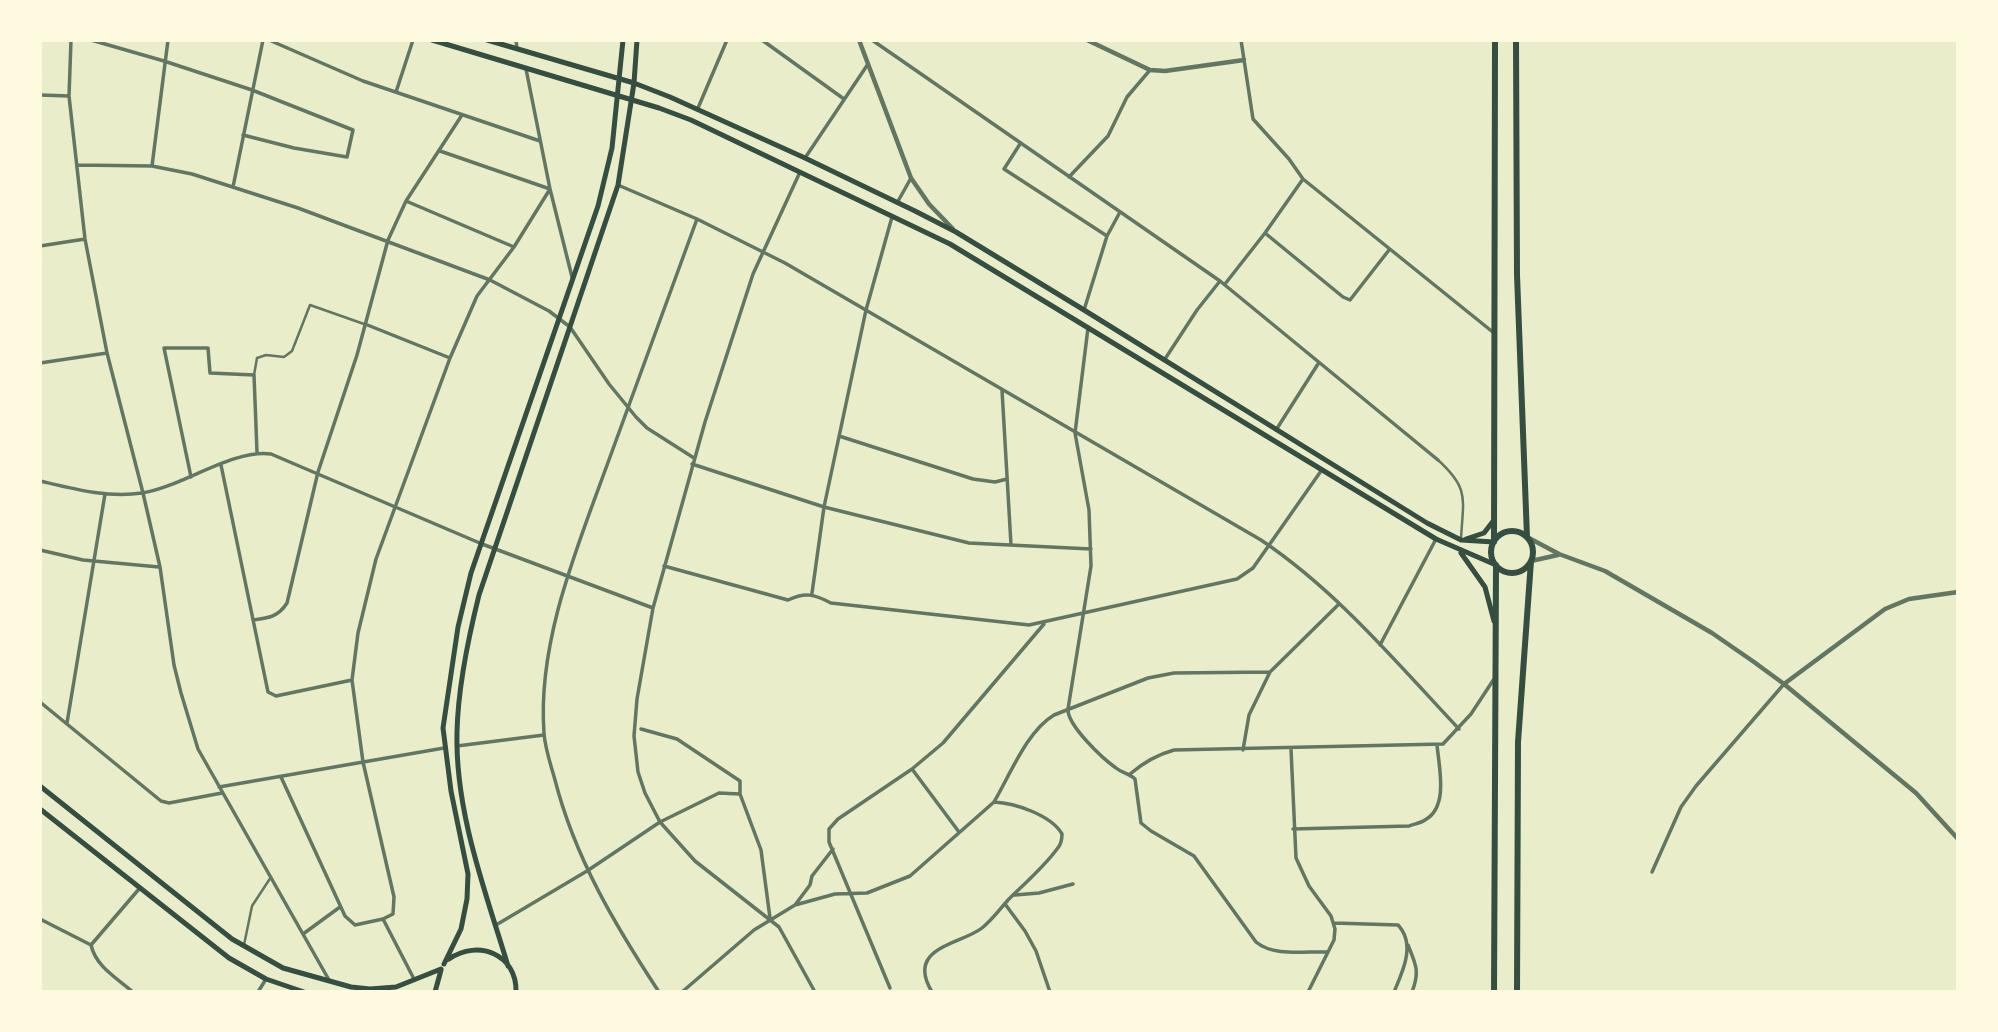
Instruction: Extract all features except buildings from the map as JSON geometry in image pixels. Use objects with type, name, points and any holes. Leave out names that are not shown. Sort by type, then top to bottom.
[{"type":"highway","points":[[1494,992],[1496,565],[1492,554],[1496,517],[1495,40]]},
{"type":"highway","points":[[1516,40],[1517,275],[1527,537],[1533,549],[1518,742],[1517,992]]},
{"type":"highway","points":[[1494,542],[1503,533],[1510,531],[1522,533],[1527,537]]},
{"type":"highway","points":[[1496,565],[1515,573],[1527,567],[1531,561]]},
{"type":"main road","points":[[432,40],[691,120],[892,215],[950,244],[1436,539],[1496,565]]},
{"type":"main road","points":[[487,40],[634,83],[698,108],[956,232],[1427,523],[1461,540],[1494,542]]},
{"type":"main road","points":[[435,992],[442,967],[457,939],[465,915],[468,886],[444,748],[443,715],[462,604],[560,319],[608,167],[623,40]]},
{"type":"main road","points":[[517,990],[495,927],[466,818],[457,746],[458,712],[469,635],[479,595],[618,185],[634,83],[637,40]]},
{"type":"main road","points":[[1461,540],[1484,533],[1496,517]]},
{"type":"main road","points":[[1459,551],[1485,587],[1496,629]]},
{"type":"main road","points":[[40,786],[243,946],[283,968],[330,982],[370,989],[396,987],[415,980],[442,967],[457,954],[474,949],[492,952],[508,966]]},
{"type":"main road","points":[[40,809],[216,949],[266,979],[304,992]]},
{"type":"street","points":[[71,40],[69,96],[85,239],[107,353],[160,567],[174,666],[181,693],[198,749],[330,982]]},
{"type":"street","points":[[91,40],[252,90],[353,130],[347,157],[294,148],[243,135]]},
{"type":"street","points":[[152,166],[168,40]]},
{"type":"street","points":[[233,187],[263,40]]},
{"type":"street","points":[[270,40],[363,81],[540,141]]},
{"type":"street","points":[[396,92],[413,40]]},
{"type":"street","points":[[516,40],[517,49]]},
{"type":"street","points":[[698,108],[727,40]]},
{"type":"street","points":[[762,40],[844,99]]},
{"type":"street","points":[[859,40],[911,177],[929,204],[956,232]]},
{"type":"street","points":[[872,40],[1220,281],[1438,460],[1459,483],[1462,494],[1461,540]]},
{"type":"street","points":[[1087,40],[1101,43],[1150,70],[1172,70],[1244,60]]},
{"type":"street","points":[[1241,40],[1252,119],[1289,159],[1303,179],[1495,333]]},
{"type":"street","points":[[805,158],[868,64]]},
{"type":"street","points":[[526,69],[550,190],[573,279]]},
{"type":"street","points":[[1069,177],[1108,136],[1127,97],[1150,70]]},
{"type":"street","points":[[40,95],[69,96]]},
{"type":"street","points":[[253,620],[275,617],[288,603],[318,472],[365,324],[388,240],[406,201],[461,116]]},
{"type":"street","points":[[1020,144],[1004,169],[1107,236]]},
{"type":"street","points":[[440,151],[550,190]]},
{"type":"street","points":[[77,166],[152,166],[192,174],[388,240],[490,280],[570,327],[628,408],[647,428],[694,459]]},
{"type":"street","points":[[800,172],[762,252],[729,345],[692,464],[653,608],[637,699],[634,736],[638,772],[645,793],[671,838],[711,876],[779,927],[815,992]]},
{"type":"street","points":[[897,203],[911,177]]},
{"type":"street","points":[[1225,285],[1303,179]]},
{"type":"street","points":[[618,185],[697,219],[762,252],[1270,546],[1339,604],[1459,729]]},
{"type":"street","points":[[281,777],[345,916],[355,925],[393,914],[394,897],[363,762],[352,680],[358,633],[373,572],[450,358],[477,296],[514,247],[550,190]]},
{"type":"street","points":[[406,201],[514,247]]},
{"type":"street","points":[[1084,310],[1107,236],[1121,212]]},
{"type":"street","points":[[812,593],[824,507],[839,436],[866,310],[892,215]]},
{"type":"street","points":[[659,992],[625,941],[572,838],[544,735],[544,698],[550,652],[567,576],[697,219]]},
{"type":"street","points":[[1265,233],[1350,300],[1389,250]]},
{"type":"street","points":[[40,246],[85,239]]},
{"type":"street","points":[[1164,360],[1220,281]]},
{"type":"street","points":[[257,452],[254,375],[257,358],[266,355],[284,357],[292,351],[310,305],[450,358]]},
{"type":"street","points":[[1087,328],[1075,433],[1089,510],[1091,566],[1068,709],[1071,723],[1117,770],[1130,774],[1137,783],[1138,813],[1142,823],[1194,856],[1256,942],[1263,948],[1274,951],[1328,952]]},
{"type":"street","points":[[191,477],[164,348],[208,348],[210,373],[254,375]]},
{"type":"street","points":[[40,363],[107,353]]},
{"type":"street","points":[[1276,430],[1318,364]]},
{"type":"street","points":[[1002,389],[1011,545]]},
{"type":"street","points":[[839,436],[973,479],[995,482],[1007,479]]},
{"type":"street","points":[[40,481],[105,494],[143,493],[257,452],[282,457],[482,544],[653,608]]},
{"type":"street","points":[[692,464],[824,507],[969,543],[1091,549]]},
{"type":"street","points":[[221,465],[268,692],[276,696],[352,680]]},
{"type":"street","points":[[663,566],[788,600],[800,594],[812,593],[831,603],[1029,625],[1237,579],[1253,568],[1321,471]]},
{"type":"street","points":[[67,723],[105,494]]},
{"type":"street","points":[[1527,537],[1559,554],[1605,571],[1712,633],[1784,684],[1916,793],[1958,839]]},
{"type":"street","points":[[1380,645],[1436,539]]},
{"type":"street","points":[[40,550],[94,561],[160,567]]},
{"type":"street","points":[[1531,561],[1559,554]]},
{"type":"street","points":[[1652,873],[1681,807],[1704,776],[1784,684],[1885,609],[1909,599],[1958,592]]},
{"type":"street","points":[[1243,750],[1249,715],[1270,672],[1339,604]]},
{"type":"street","points":[[890,988],[827,834],[833,823],[912,769],[943,743],[1046,622]]},
{"type":"street","points":[[682,992],[770,918],[795,905],[819,897],[867,893],[910,876],[994,802],[1044,721],[1148,678],[1174,673],[1270,672]]},
{"type":"street","points":[[1130,774],[1145,761],[1174,750],[1443,744],[1459,729],[1496,678]]},
{"type":"street","points":[[40,702],[161,801],[169,803],[222,793]]},
{"type":"street","points":[[641,729],[677,738],[740,781],[740,794],[761,850],[770,918]]},
{"type":"street","points":[[457,746],[544,735]]},
{"type":"street","points":[[1293,829],[1409,826],[1427,820],[1435,811],[1441,793],[1437,745]]},
{"type":"street","points":[[218,787],[444,748]]},
{"type":"street","points":[[1291,748],[1296,858],[1309,886],[1334,923],[1334,940],[1308,992]]},
{"type":"street","points":[[912,769],[959,832]]},
{"type":"street","points":[[495,927],[587,871],[660,822],[719,793],[740,794]]},
{"type":"street","points":[[932,992],[925,969],[937,949],[982,928],[1059,848],[1062,834],[1054,824],[1014,804],[994,802]]},
{"type":"street","points":[[795,905],[833,849]]},
{"type":"street","points":[[243,946],[252,906],[271,877]]},
{"type":"street","points":[[1013,895],[1039,893],[1073,884]]},
{"type":"street","points":[[91,945],[139,889]]},
{"type":"street","points":[[1005,904],[1036,951],[1050,992]]},
{"type":"street","points":[[303,934],[340,906]]},
{"type":"street","points":[[40,919],[91,945],[99,963],[133,992]]},
{"type":"street","points":[[383,919],[415,980]]},
{"type":"street","points":[[1334,923],[1398,925],[1405,932],[1417,968],[1418,975],[1412,992]]},
{"type":"street","points":[[1394,992],[1405,964],[1407,944]]},
{"type":"street","points":[[258,992],[266,979]]}]
